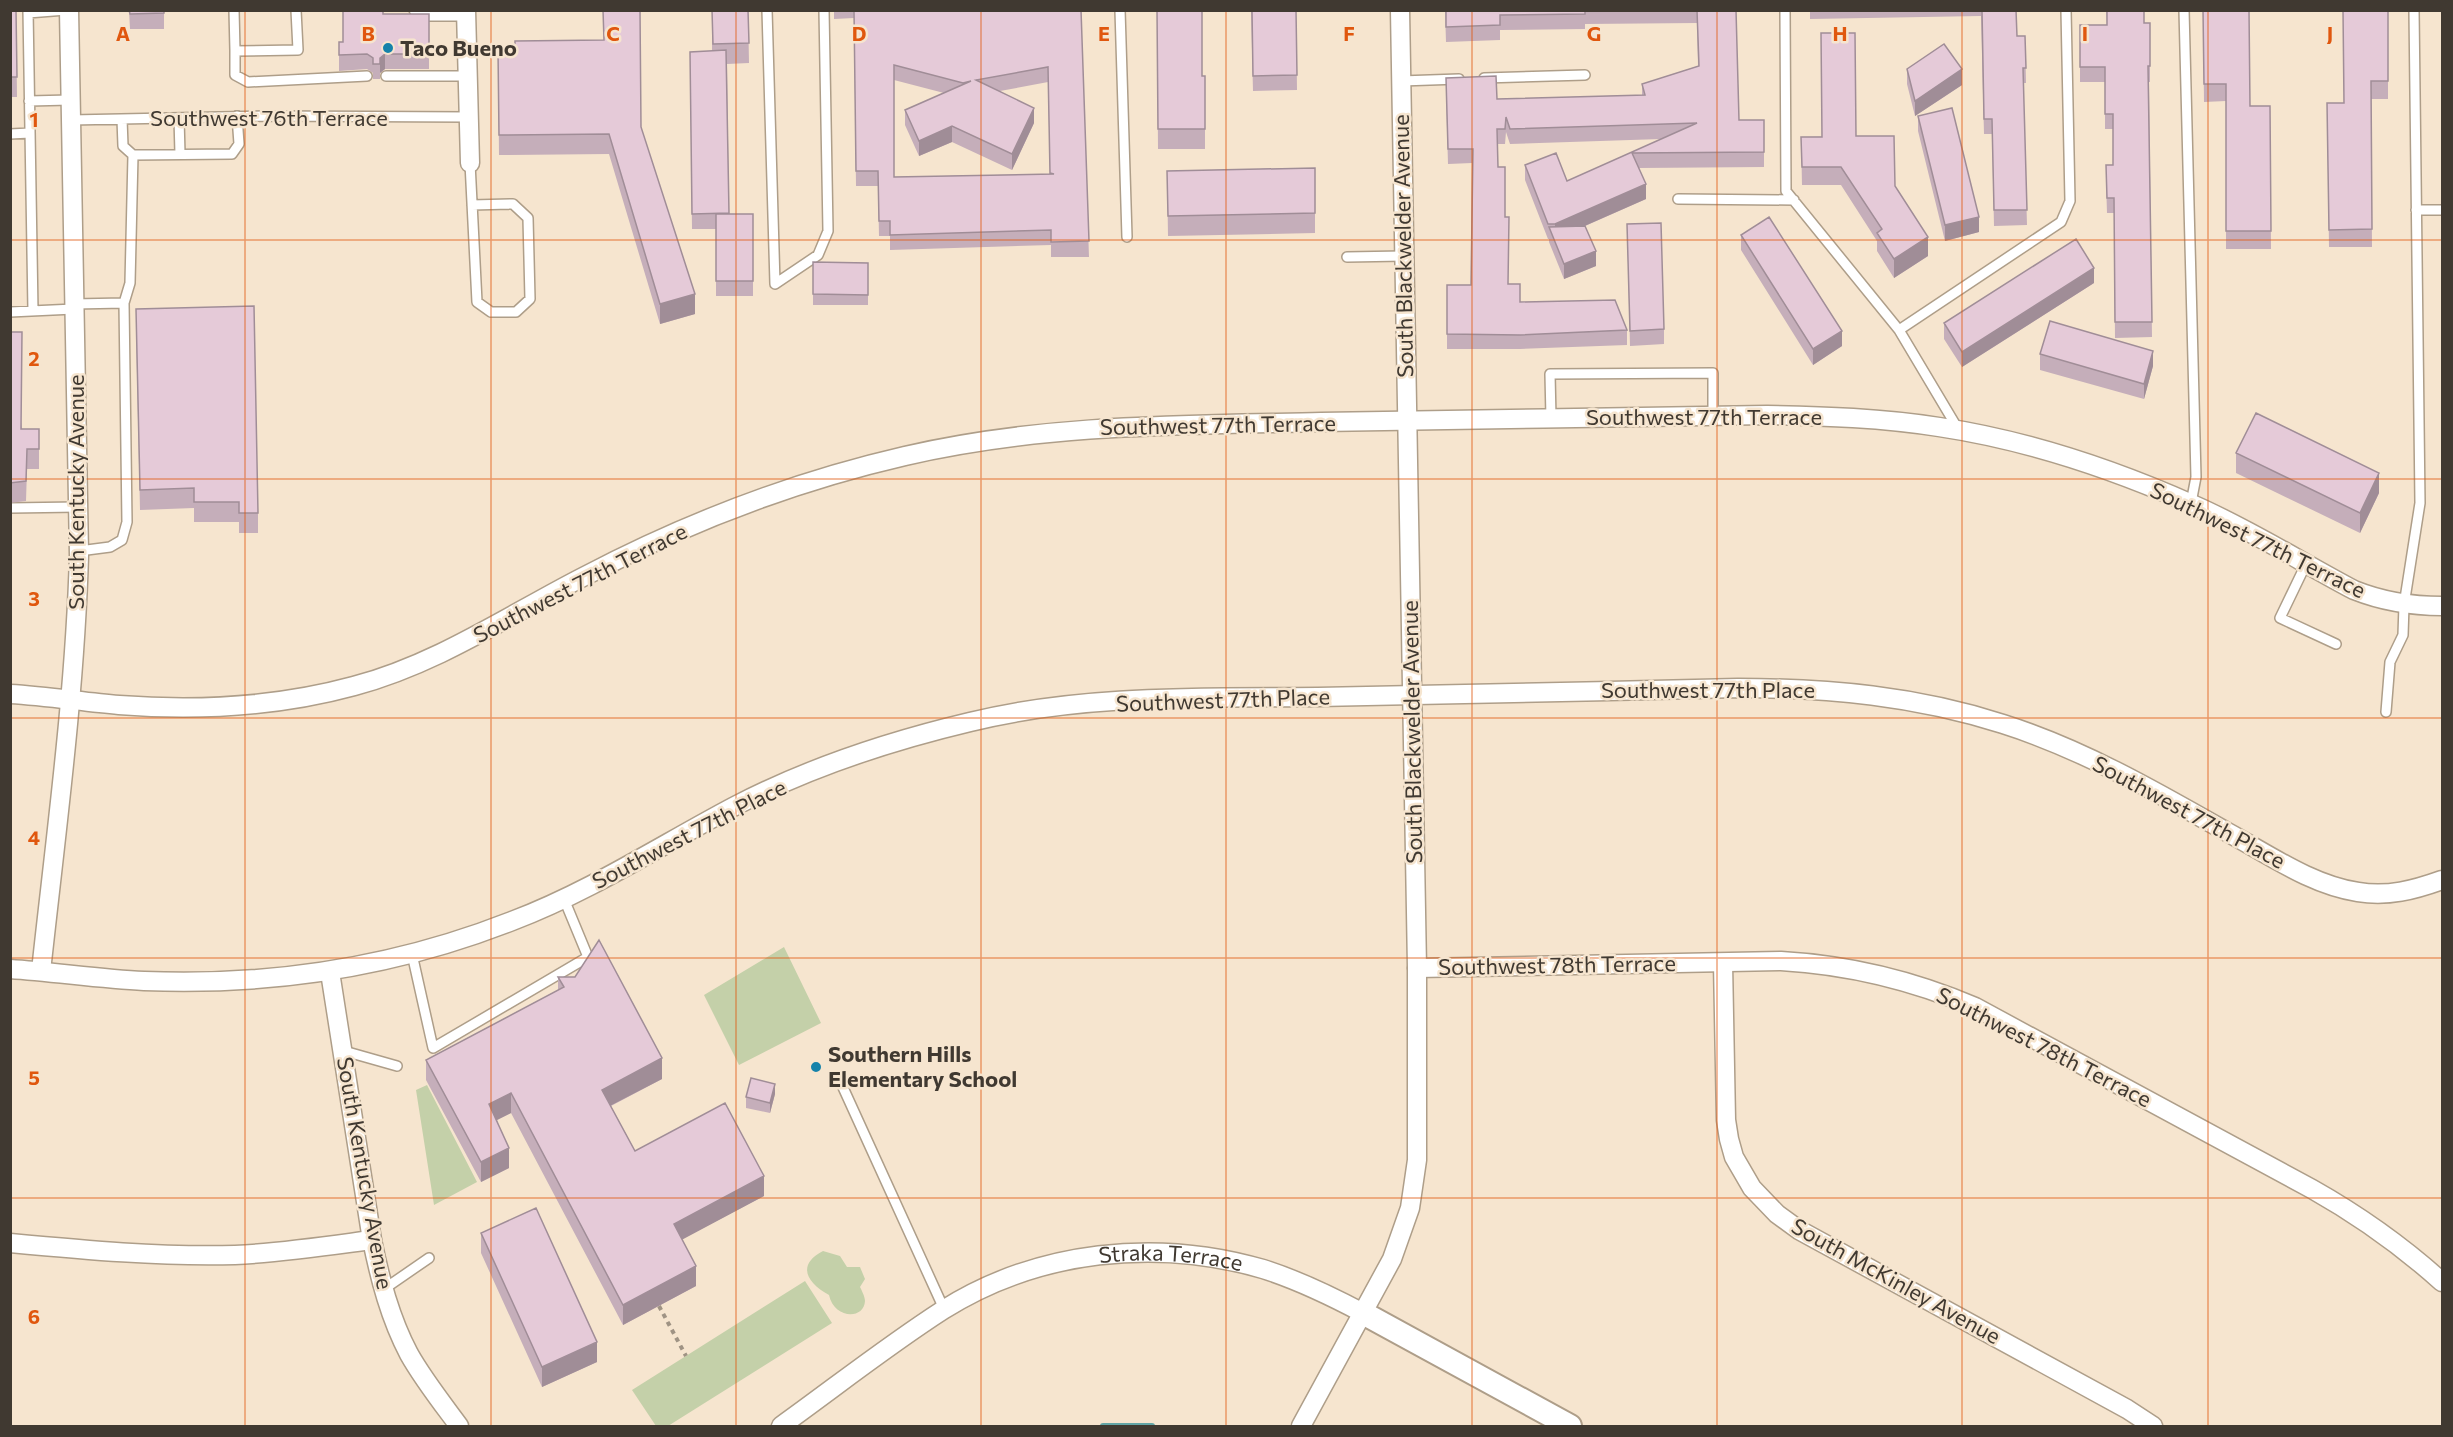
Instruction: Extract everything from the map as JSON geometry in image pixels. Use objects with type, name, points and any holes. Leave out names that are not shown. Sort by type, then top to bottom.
[{"type":"street","name":"South Kentucky Avenue","points":[[41,971],[70,699],[78,600],[79,551],[68,10]]},
{"type":"street","name":"South Blackwelder Avenue","points":[[1301,1426],[1392,1259],[1410,1208],[1415,1178],[1418,1106],[1417,968],[1400,10]]},
{"type":"street","points":[[466,13],[470,163]]},
{"type":"street","name":"Southwest 77th Terrace","points":[[10,694],[169,708],[236,707],[299,698],[364,683],[441,654],[575,580],[664,536],[772,494],[909,455],[988,441],[1083,429],[1713,416],[1840,417],[1893,421],[1959,431],[2102,468],[2191,503],[2362,594],[2404,605],[2442,606]]},
{"type":"street","name":"Southwest 77th Place","points":[[10,969],[140,981],[233,981],[330,972],[412,954],[503,925],[564,899],[609,877],[737,805],[782,784],[881,748],[975,721],[1027,711],[1132,701],[1791,688],[1860,692],[1904,699],[2002,724],[2098,762],[2330,885],[2360,893],[2390,894],[2442,880]]},
{"type":"street","name":"Southwest 78th Terrace","points":[[1417,968],[1801,962],[1859,969],[1935,990],[1975,1007],[2351,1211],[2415,1257],[2442,1282]]},
{"type":"street","name":"South McKinley Avenue","points":[[1723,963],[1726,1120],[1734,1157],[1741,1172],[1763,1201],[1799,1230],[2127,1409],[2153,1426]]},
{"type":"street","name":"South Kentucky Avenue","points":[[330,972],[372,1240],[384,1289],[396,1327],[410,1356],[459,1426]]},
{"type":"street","points":[[10,1242],[105,1252],[206,1255],[295,1250],[372,1240]]},
{"type":"street","name":"Straka Terrace","points":[[781,1426],[944,1310],[997,1282],[1040,1266],[1094,1256],[1150,1252],[1227,1260],[1265,1270],[1323,1292],[1570,1426]]},
{"type":"lane","points":[[33,311],[28,12],[68,10]]},
{"type":"lane","points":[[234,10],[235,75],[248,82],[367,76]]},
{"type":"lane","points":[[235,51],[298,50],[296,10]]},
{"type":"lane","points":[[414,10],[418,16],[466,13]]},
{"type":"lane","points":[[767,10],[775,284],[819,255],[828,231],[824,10]]},
{"type":"lane","points":[[1120,10],[1127,237]]},
{"type":"lane","points":[[1785,10],[1786,191],[1899,330],[1959,431]]},
{"type":"lane","points":[[1899,330],[2061,222],[2070,201],[2066,10]]},
{"type":"lane","points":[[2184,10],[2196,477],[2191,503]]},
{"type":"lane","points":[[2386,712],[2390,662],[2403,635],[2404,605],[2420,503],[2414,10]]},
{"type":"lane","points":[[1401,81],[1585,75]]},
{"type":"lane","points":[[386,76],[468,76]]},
{"type":"lane","points":[[29,101],[70,100]]},
{"type":"lane","points":[[122,119],[123,146],[133,155],[232,154],[239,144],[237,116]]},
{"type":"lane","name":"Southwest 76th Terrace","points":[[70,120],[237,116],[468,117]]},
{"type":"lane","points":[[180,118],[180,154]]},
{"type":"lane","points":[[10,134],[30,133]]},
{"type":"lane","points":[[79,551],[110,547],[122,540],[127,522],[124,303],[130,283],[133,155]]},
{"type":"lane","points":[[470,163],[472,205],[477,302],[491,312],[516,312],[530,299],[528,218],[513,204],[472,205]]},
{"type":"lane","points":[[1678,199],[1794,200]]},
{"type":"lane","points":[[2416,210],[2442,210]]},
{"type":"lane","points":[[1347,256],[1403,256]]},
{"type":"lane","points":[[10,312],[124,303]]},
{"type":"lane","points":[[1551,418],[1550,374],[1713,373],[1713,416]]},
{"type":"lane","points":[[10,508],[78,507]]},
{"type":"lane","points":[[2306,564],[2280,618],[2336,644]]},
{"type":"lane","points":[[412,954],[433,1048],[588,957],[564,899]]},
{"type":"lane","points":[[344,1051],[397,1066]]},
{"type":"lane","points":[[841,1083],[944,1310]]},
{"type":"lane","points":[[384,1289],[429,1258]]},
{"type":"path","points":[[659,1306],[686,1356]]},
{"type":"green space","points":[[784,947],[821,1023],[739,1065],[704,995]]},
{"type":"green space","points":[[427,1085],[477,1182],[434,1205],[416,1090]]},
{"type":"green space","points":[[823,1251],[840,1256],[847,1267],[860,1267],[865,1279],[860,1287],[865,1301],[860,1311],[848,1314],[837,1309],[829,1295],[810,1279],[807,1268],[809,1262]]},
{"type":"green space","points":[[805,1281],[832,1323],[668,1426],[656,1426],[632,1390]]},
{"type":"building","points":[[10,10],[16,10],[17,77],[10,77]]},
{"type":"building","points":[[129,10],[164,10],[164,13],[130,14]]},
{"type":"building","name":"Taco Bueno","points":[[343,10],[383,10],[383,14],[429,14],[429,54],[385,54],[380,58],[380,64],[373,64],[373,58],[367,54],[339,55],[339,42],[343,42]]},
{"type":"building","points":[[603,10],[640,10],[641,127],[695,294],[660,304],[609,134],[499,135],[498,50],[515,50],[515,41],[604,40]]},
{"type":"building","points":[[712,10],[748,10],[749,43],[713,44]]},
{"type":"building","points":[[854,10],[1081,10],[1089,241],[1051,242],[1051,230],[890,235],[890,221],[879,221],[878,171],[856,171]],"holes":[[[894,65],[963,83],[971,81],[905,110],[919,141],[952,126],[1012,154],[1034,108],[976,80],[1048,67],[1050,173],[1054,174],[894,177]]]},
{"type":"building","points":[[1157,10],[1202,10],[1205,129],[1158,129]]},
{"type":"building","points":[[1252,10],[1296,10],[1297,75],[1253,76]]},
{"type":"building","points":[[1446,10],[1585,10],[1585,14],[1500,15],[1500,25],[1446,27]]},
{"type":"building","points":[[1697,10],[1736,10],[1739,120],[1764,120],[1764,152],[1632,153],[1646,184],[1555,224],[1548,224],[1525,165],[1556,153],[1567,181],[1697,123],[1510,129],[1506,117],[1505,129],[1497,129],[1498,167],[1505,167],[1505,217],[1509,217],[1508,284],[1520,284],[1520,302],[1615,300],[1627,330],[1520,335],[1447,334],[1447,285],[1471,285],[1473,149],[1448,149],[1446,78],[1496,76],[1497,99],[1645,95],[1642,84],[1699,66]]},
{"type":"building","points":[[1982,10],[2016,10],[2017,36],[2025,36],[2026,68],[2023,68],[2027,210],[1994,210],[1992,119],[1984,119]]},
{"type":"building","points":[[2107,10],[2144,10],[2144,23],[2150,23],[2150,66],[2148,66],[2152,322],[2115,322],[2114,198],[2107,198],[2106,165],[2113,165],[2113,114],[2105,114],[2105,67],[2080,67],[2080,25],[2107,25]]},
{"type":"building","points":[[2203,10],[2249,10],[2250,106],[2270,106],[2271,231],[2226,231],[2226,84],[2204,84]]},
{"type":"building","points":[[2343,10],[2388,10],[2388,81],[2371,81],[2372,229],[2329,230],[2327,103],[2344,103]]},
{"type":"building","points":[[1821,33],[1855,33],[1856,136],[1894,136],[1895,186],[1928,237],[1894,259],[1877,233],[1882,229],[1841,167],[1802,167],[1801,137],[1822,137]]},
{"type":"building","points":[[1944,44],[1962,69],[1915,101],[1907,69]]},
{"type":"building","points":[[726,50],[729,213],[692,214],[690,52]]},
{"type":"building","points":[[1952,108],[1979,217],[1945,225],[1918,116]]},
{"type":"building","points":[[1315,168],[1315,213],[1168,216],[1167,171]]},
{"type":"building","points":[[716,214],[753,214],[753,281],[716,281]]},
{"type":"building","points":[[1769,217],[1842,331],[1813,349],[1741,235]]},
{"type":"building","points":[[1661,223],[1664,329],[1630,331],[1627,224]]},
{"type":"building","points":[[1585,226],[1596,251],[1564,264],[1549,227]]},
{"type":"building","points":[[2076,239],[2094,268],[1962,352],[1944,323]]},
{"type":"building","points":[[813,262],[868,263],[868,295],[813,294]]},
{"type":"building","points":[[254,306],[258,513],[239,513],[239,502],[194,502],[194,488],[140,490],[136,309]]},
{"type":"building","points":[[2050,321],[2153,351],[2144,384],[2040,354]]},
{"type":"building","points":[[10,332],[22,332],[21,429],[39,429],[39,449],[27,449],[26,481],[10,483]]},
{"type":"building","points":[[2256,413],[2379,473],[2360,513],[2236,453]]},
{"type":"building","points":[[599,940],[662,1058],[602,1090],[635,1151],[725,1103],[764,1176],[674,1224],[696,1266],[623,1305],[511,1093],[489,1104],[509,1148],[481,1162],[426,1060],[564,987],[558,977],[575,977]]},
{"type":"building","points":[[751,1078],[775,1084],[770,1103],[746,1097]]},
{"type":"building","points":[[536,1208],[597,1342],[542,1367],[481,1233]]},
{"type":"waterway","points":[[1103,1426],[1152,1426]]},
{"type":"place","name":"Taco Bueno","points":[[388,48]]},
{"type":"place","name":"Southern Hills Elementary School","points":[[816,1067]]}]
